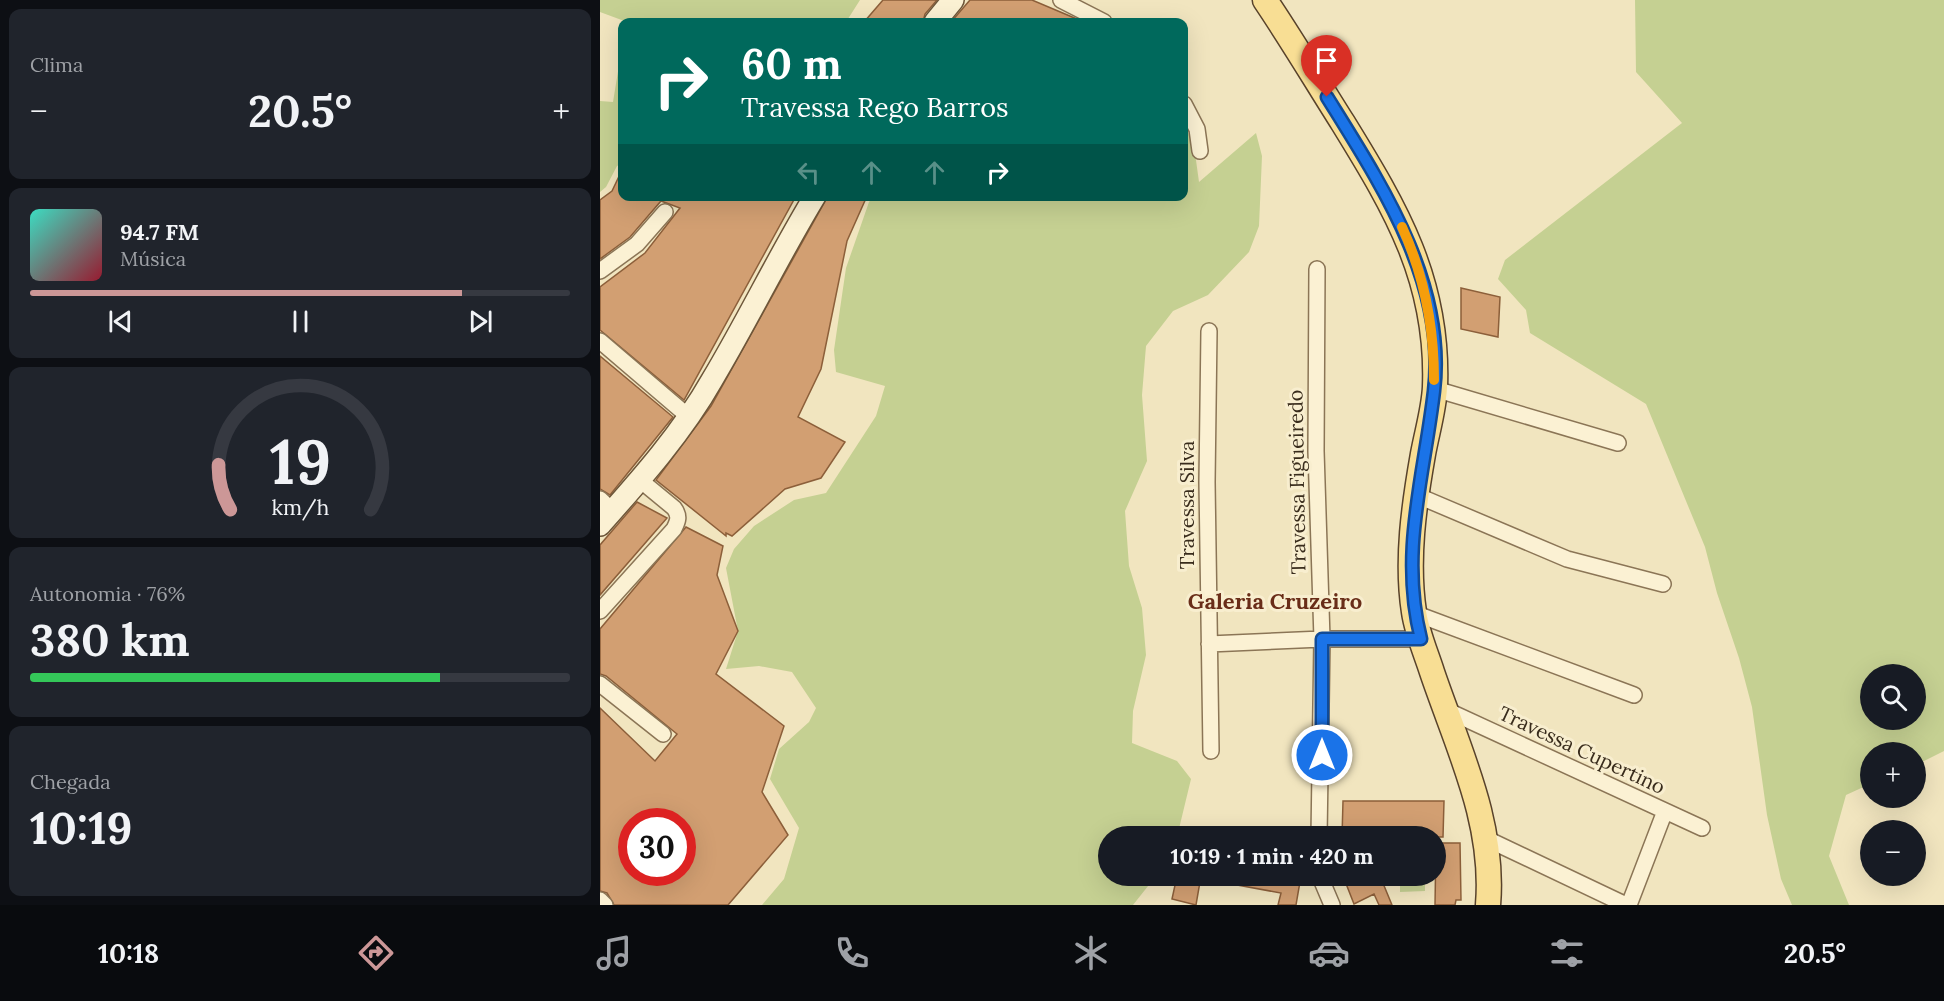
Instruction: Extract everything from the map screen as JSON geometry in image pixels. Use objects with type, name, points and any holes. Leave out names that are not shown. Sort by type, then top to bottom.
[{"type":"main road","points":[[938,18],[953,0]]},
{"type":"main road","points":[[1265,0],[1388,196],[1414,253],[1428,308],[1434,347],[1434,389],[1416,495],[1412,568],[1414,613],[1444,709],[1479,802],[1487,839],[1488,905]]},
{"type":"main road","points":[[604,511],[640,480],[689,417],[713,380],[782,251],[812,201]]},
{"type":"street","points":[[1061,0],[1096,18]]},
{"type":"street","points":[[1188,112],[1197,129],[1200,151]]},
{"type":"street","points":[[600,271],[637,244],[665,212]]},
{"type":"street","name":"Travessa Figueiredo","points":[[1317,270],[1316,451],[1322,639],[1318,826]]},
{"type":"street","name":"Travessa Silva","points":[[1209,331],[1211,752]]},
{"type":"street","points":[[600,341],[689,417]]},
{"type":"street","points":[[1434,389],[1618,443]]},
{"type":"street","points":[[600,611],[674,529],[678,520],[678,513],[674,508],[640,480]]},
{"type":"street","points":[[1416,495],[1568,560],[1663,584]]},
{"type":"street","points":[[1414,613],[1634,695]]},
{"type":"street","points":[[1209,644],[1322,639],[1421,639]]},
{"type":"street","points":[[600,684],[663,734]]},
{"type":"street","name":"Travessa Cupertino","points":[[1444,709],[1702,828]]},
{"type":"street","points":[[1487,839],[1628,905],[1665,811]]},
{"type":"street","points":[[1324,886],[1332,905]]},
{"type":"street","points":[[600,900],[605,905]]},
{"type":"green space","points":[[600,0],[860,0],[849,18],[618,19],[600,12]]},
{"type":"green space","points":[[1635,0],[1944,0],[1944,751],[1926,760],[1926,742],[1860,742],[1860,789],[1846,795],[1829,856],[1849,905],[1792,905],[1781,879],[1767,815],[1752,707],[1739,658],[1717,593],[1705,547],[1646,404],[1530,333],[1526,310],[1498,279],[1505,260],[1682,123],[1636,72]]},
{"type":"green space","points":[[618,71],[618,165],[606,187],[600,192],[600,101],[613,102]]},
{"type":"green space","points":[[1188,132],[1195,153],[1199,182],[1256,133],[1262,156],[1259,226],[1249,252],[1208,295],[1173,311],[1146,346],[1142,395],[1147,461],[1125,511],[1129,566],[1142,608],[1146,655],[1133,711],[1132,743],[1177,761],[1191,779],[1180,826],[1098,826],[1098,886],[1148,886],[1133,905],[762,905],[784,879],[799,828],[770,779],[779,749],[809,722],[816,708],[792,672],[759,666],[726,669],[738,631],[726,568],[734,549],[754,526],[794,500],[826,493],[876,416],[885,386],[836,372],[834,350],[846,268],[870,201],[1188,201]]},
{"type":"green space","points":[[1400,886],[1425,886],[1425,891],[1400,892]]},
{"type":"building","points":[[883,0],[937,0],[924,18],[867,18]]},
{"type":"building","points":[[970,0],[1032,0],[1075,18],[954,18]]},
{"type":"building","points":[[618,178],[618,201],[661,201],[630,237],[600,259],[600,200],[612,191]]},
{"type":"building","points":[[661,201],[793,201],[684,400],[600,330],[600,287],[645,253],[680,208]]},
{"type":"building","points":[[825,201],[865,201],[847,241],[821,369],[798,417],[845,442],[821,478],[785,489],[732,536],[726,533],[726,536],[656,480],[711,406]]},
{"type":"building","points":[[1461,288],[1500,297],[1498,337],[1461,329]]},
{"type":"building","points":[[600,356],[673,417],[610,495],[600,489]]},
{"type":"building","points":[[637,502],[667,518],[600,595],[600,545]]},
{"type":"building","points":[[686,527],[723,546],[717,575],[738,631],[716,674],[784,726],[762,792],[788,835],[728,905],[614,905],[607,893],[600,891],[600,708],[655,761],[677,734],[606,676],[600,674],[600,629]]},
{"type":"building","points":[[1343,801],[1444,801],[1443,826],[1342,826]]},
{"type":"building","points":[[1446,843],[1460,843],[1461,900],[1456,900],[1455,905],[1435,905],[1435,886],[1446,886]]},
{"type":"building","points":[[1175,886],[1199,886],[1196,905],[1172,899]]},
{"type":"building","points":[[1242,886],[1299,886],[1296,905],[1278,905],[1281,893]]},
{"type":"building","points":[[1347,886],[1384,886],[1392,905],[1379,905],[1374,894],[1354,904]]},
{"type":"slow traffic","points":[[1402,227],[1414,253],[1428,308],[1434,347],[1434,380]]},
{"type":"district","name":"Galeria Cruzeiro","points":[[1275,601]]},
{"type":"route","points":[[1322,755],[1322,639],[1421,639],[1414,613],[1413,535],[1416,495],[1434,389],[1434,347],[1428,308],[1414,253],[1388,196],[1327,97]]}]
